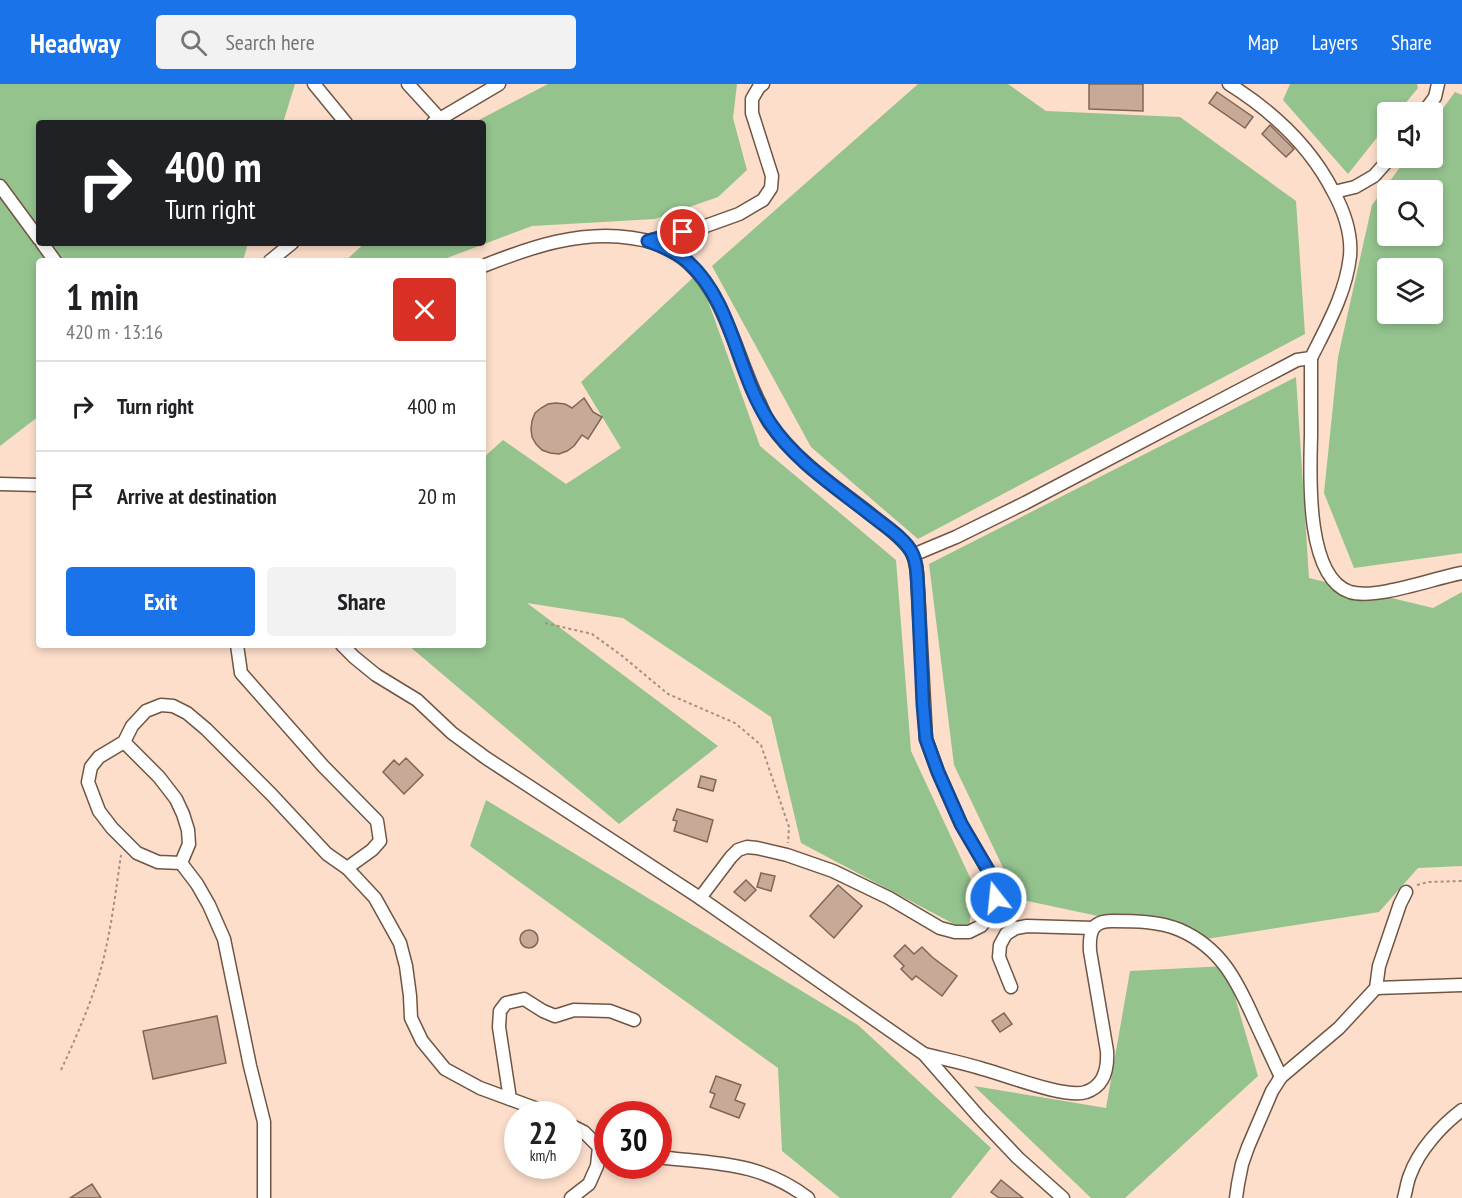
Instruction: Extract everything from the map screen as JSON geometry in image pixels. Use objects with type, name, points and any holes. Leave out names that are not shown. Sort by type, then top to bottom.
[{"type":"street","points":[[314,84],[344,120]]},
{"type":"street","points":[[408,84],[435,120]]},
{"type":"street","points":[[438,120],[500,84]]},
{"type":"street","points":[[648,241],[700,228],[739,213],[763,200],[771,188],[772,176],[754,122],[752,99],[763,84]]},
{"type":"street","points":[[1229,84],[1263,108],[1302,143],[1316,161],[1342,207],[1350,241],[1350,257],[1340,297],[1325,333],[1311,358],[1311,510],[1323,563],[1334,582],[1350,592],[1370,593],[1394,590],[1462,573]]},
{"type":"street","points":[[1431,102],[1438,84]]},
{"type":"street","points":[[1334,192],[1355,187],[1374,176],[1381,168]]},
{"type":"street","points":[[0,186],[36,236]]},
{"type":"street","points":[[486,265],[544,244],[571,238],[596,236],[648,241],[669,250],[686,261],[708,286],[718,304],[757,399],[770,423],[792,451],[898,536],[913,555],[917,573],[926,739],[961,824],[995,882],[996,898],[992,912],[981,926],[969,932],[955,932],[940,928],[889,898],[833,871],[787,855],[747,847],[738,850],[731,857],[700,898]]},
{"type":"street","points":[[274,258],[288,246]]},
{"type":"street","points":[[913,555],[1025,503],[1297,360],[1311,358]]},
{"type":"street","points":[[0,484],[36,485]]},
{"type":"street","points":[[237,648],[241,673],[323,766],[377,820],[380,841],[372,850],[347,868]]},
{"type":"street","points":[[345,648],[376,675],[417,700],[452,733],[486,758],[700,898],[924,1054],[986,1125],[1018,1158],[1063,1198]]},
{"type":"street","points":[[264,1198],[264,1122],[224,939],[205,898],[181,863],[158,861],[137,853],[99,811],[88,782],[91,767],[99,757],[124,742],[132,726],[146,711],[160,705],[173,706],[187,712],[206,729],[327,854],[347,868],[375,898],[400,943],[406,966],[411,1018],[422,1041],[446,1069],[480,1088],[515,1101]]},
{"type":"street","points":[[124,742],[159,777],[176,799],[188,830],[189,844],[181,863]]},
{"type":"street","points":[[1236,1198],[1248,1147],[1272,1091],[1281,1077],[1339,1028],[1376,988],[1378,966],[1406,892]]},
{"type":"street","points":[[924,1054],[1075,1095],[1098,1086],[1105,1076],[1108,1064],[1090,951],[1091,930],[1096,924],[1105,921],[1136,921],[1179,930],[1197,940],[1226,966],[1238,984],[1281,1077]]},
{"type":"street","points":[[1011,987],[999,957],[1000,945],[1006,934],[1016,927],[1028,926],[1093,928]]},
{"type":"street","points":[[1376,988],[1462,986]]},
{"type":"street","points":[[510,1099],[499,1027],[500,1011],[506,1003],[524,999],[555,1016],[574,1010],[610,1011],[634,1020]]},
{"type":"street","points":[[1404,1198],[1410,1175],[1421,1154],[1436,1134],[1462,1110]]},
{"type":"street","points":[[582,1131],[594,1140]]},
{"type":"street","points":[[672,1158],[735,1165],[757,1170],[775,1177],[808,1198]]},
{"type":"street","points":[[571,1198],[589,1184],[594,1173]]},
{"type":"path","points":[[545,622],[592,634],[668,694],[735,723],[761,745],[789,827],[787,855]]},
{"type":"path","points":[[61,1070],[80,1029],[98,978],[116,890],[123,840]]},
{"type":"path","points":[[1406,892],[1417,885],[1428,882],[1462,881]]},
{"type":"green space","points":[[0,84],[295,84],[284,120],[36,120],[36,246],[247,246],[244,258],[36,258],[36,418],[0,446]]},
{"type":"green space","points":[[548,84],[737,84],[733,118],[747,170],[718,197],[655,219],[532,226],[486,243],[486,120],[479,120]]},
{"type":"green space","points":[[918,84],[1008,84],[1046,111],[1180,117],[1296,201],[1305,334],[918,539],[811,447],[712,266]]},
{"type":"green space","points":[[1290,84],[1417,84],[1418,88],[1406,102],[1377,102],[1377,138],[1348,174],[1283,100]]},
{"type":"green space","points":[[1455,92],[1462,95],[1462,553],[1354,568],[1324,493],[1338,357],[1372,205],[1377,198],[1377,246],[1443,246],[1443,180],[1391,180],[1400,168],[1443,168],[1443,108]]},
{"type":"green space","points":[[362,246],[479,246],[447,258],[348,258]]},
{"type":"green space","points":[[698,273],[760,446],[896,560],[911,751],[973,884],[969,932],[801,843],[771,717],[623,618],[527,603],[718,746],[619,824],[412,648],[486,648],[486,455],[503,440],[566,484],[621,448],[581,382]]},
{"type":"green space","points":[[1296,377],[1309,578],[1433,608],[1462,592],[1462,866],[1418,868],[1379,912],[1206,939],[1018,899],[954,765],[929,564]]},
{"type":"green space","points":[[486,800],[858,1025],[991,1148],[951,1198],[840,1198],[782,1151],[778,1068],[470,846]]},
{"type":"green space","points":[[1226,966],[1258,1076],[1125,1198],[1091,1198],[974,1086],[1106,1108],[1130,971]]},
{"type":"building","points":[[1089,84],[1143,84],[1143,111],[1089,109]]},
{"type":"building","points":[[1217,92],[1253,117],[1245,128],[1209,103]]},
{"type":"building","points":[[1270,125],[1294,149],[1286,157],[1262,134]]},
{"type":"building","points":[[584,398],[593,412],[602,417],[588,439],[582,435],[574,446],[559,454],[542,450],[532,437],[532,421],[535,413],[548,404],[565,404],[572,408]]},
{"type":"building","points":[[406,758],[423,775],[404,794],[383,772],[394,760],[399,765]]},
{"type":"building","points":[[701,776],[716,780],[713,791],[698,787]]},
{"type":"building","points":[[677,809],[713,820],[707,842],[674,831],[677,821],[673,820]]},
{"type":"building","points":[[761,873],[775,876],[771,891],[757,887]]},
{"type":"building","points":[[746,880],[756,890],[745,901],[734,892]]},
{"type":"building","points":[[838,885],[862,906],[834,938],[810,916]]},
{"type":"building","points":[[525,930],[533,930],[538,935],[536,946],[525,948],[520,943],[520,935]]},
{"type":"building","points":[[905,945],[914,954],[922,947],[957,976],[942,996],[916,976],[912,980],[901,969],[904,966],[894,956]]},
{"type":"building","points":[[1004,1013],[1012,1024],[1000,1032],[992,1021]]},
{"type":"building","points":[[217,1016],[226,1063],[153,1079],[143,1031]]},
{"type":"building","points":[[716,1076],[741,1085],[735,1100],[745,1104],[739,1118],[710,1107],[715,1094],[710,1092]]},
{"type":"building","points":[[1001,1180],[1023,1198],[999,1198],[991,1192]]},
{"type":"building","points":[[92,1184],[101,1198],[70,1198]]},
{"type":"route","points":[[683,232],[648,241],[669,250],[686,261],[708,286],[718,304],[753,391],[770,423],[792,451],[898,536],[913,555],[917,573],[926,739],[961,824],[995,882],[996,898]]}]
